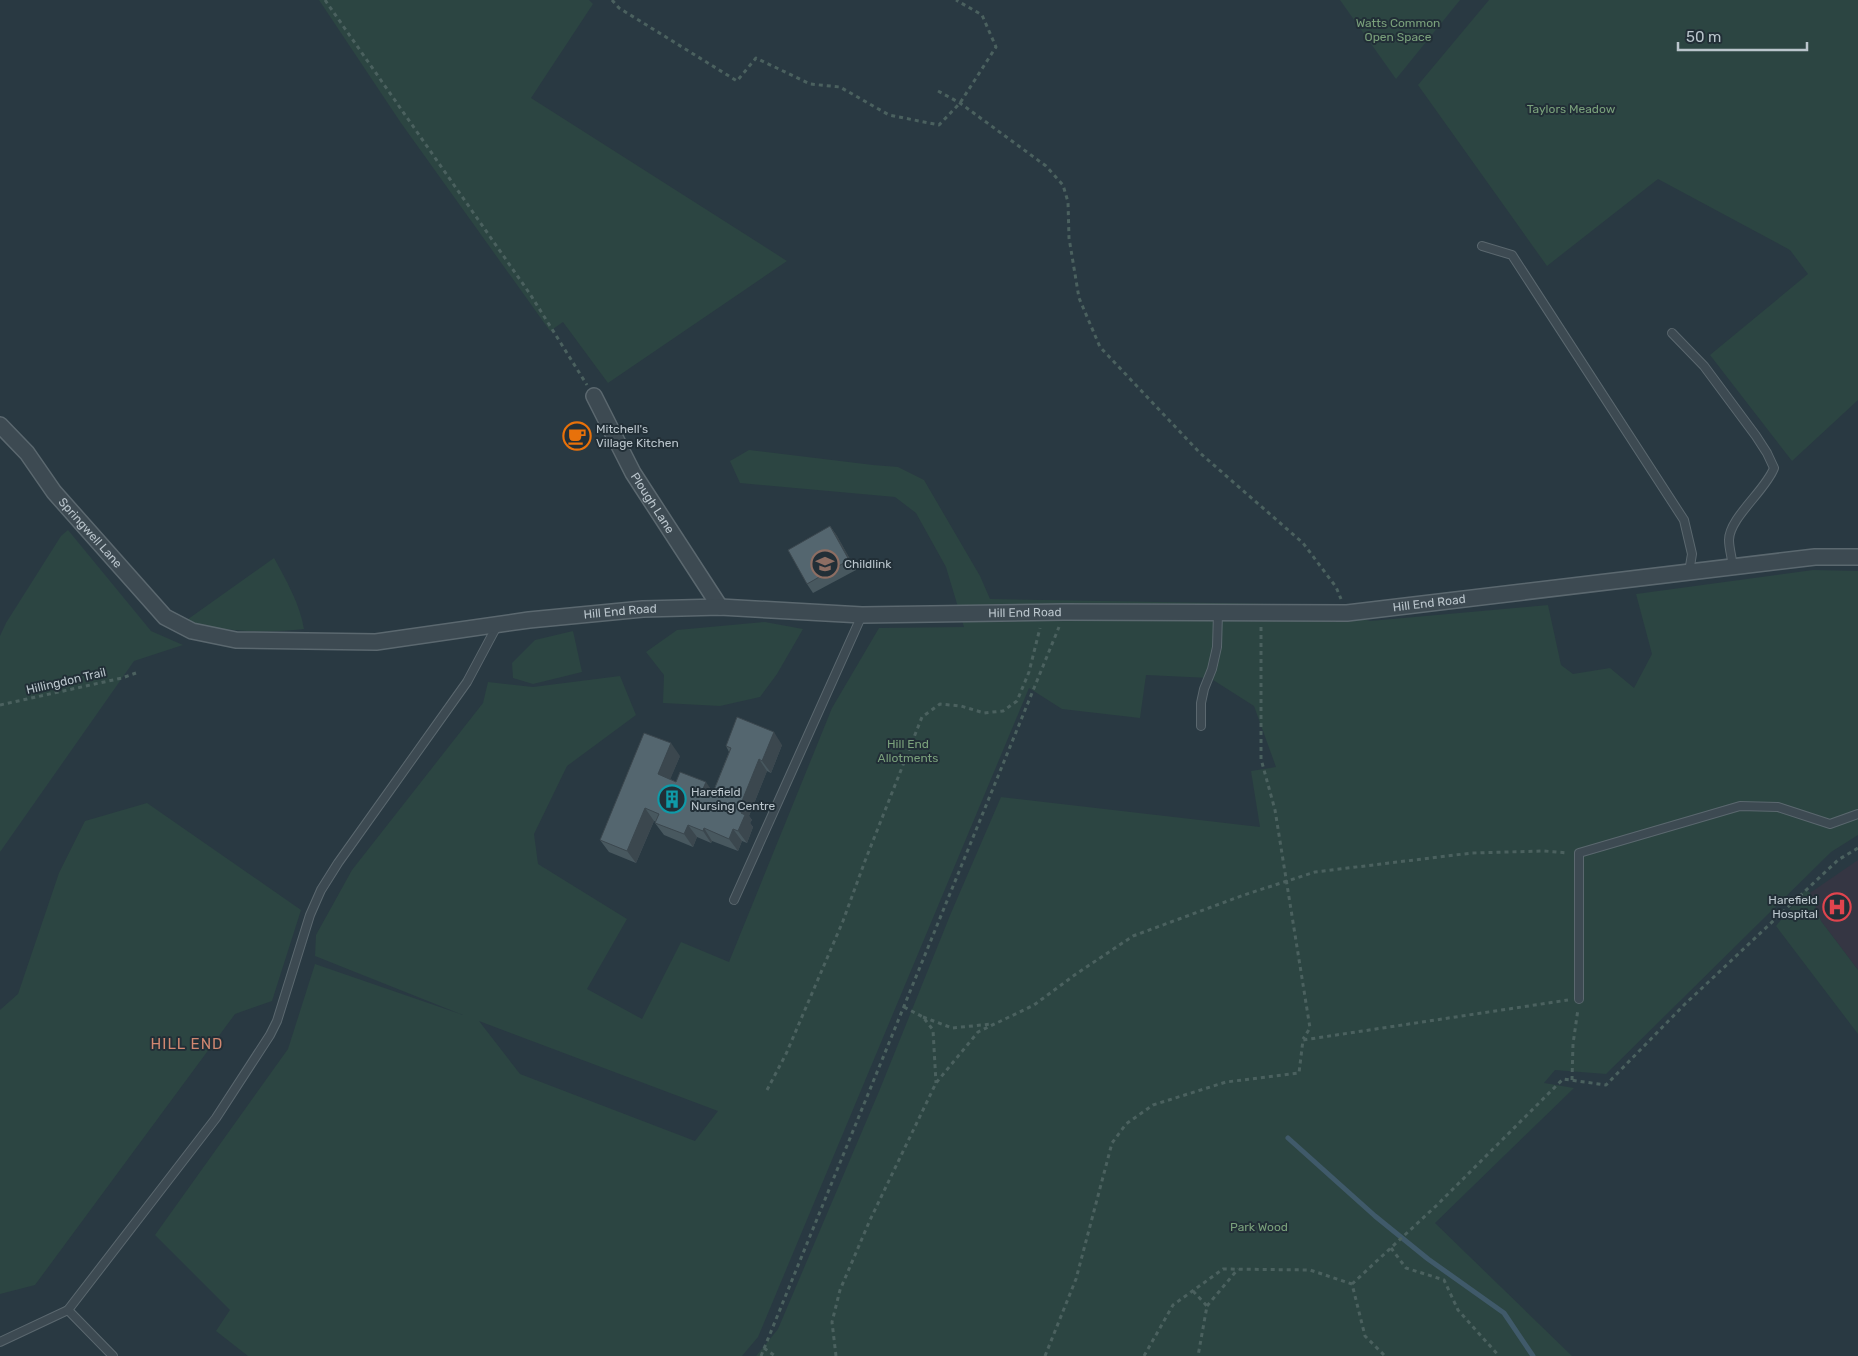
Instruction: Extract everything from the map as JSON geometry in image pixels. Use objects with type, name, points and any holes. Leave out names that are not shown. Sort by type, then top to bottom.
[{"type":"street","name":"Plough Lane","points":[[594,396],[633,473],[720,607]]},
{"type":"street","name":"Springwell Lane","points":[[0,425],[27,453],[54,492],[164,617],[192,630]]},
{"type":"street","name":"Hill End Road","points":[[192,630],[236,640],[376,642],[529,620],[643,609],[720,607],[862,615],[1064,612],[1347,614],[1815,557],[1858,557]]},
{"type":"lane","points":[[1482,246],[1512,255],[1684,520],[1692,554],[1690,572]]},
{"type":"lane","points":[[1672,333],[1704,366],[1756,436],[1774,468],[1770,478],[1731,530],[1729,539],[1733,567]]},
{"type":"lane","points":[[1201,726],[1204,689],[1212,669],[1217,647],[1218,613]]},
{"type":"lane","points":[[734,900],[862,615]]},
{"type":"lane","points":[[0,1342],[68,1310],[216,1118],[270,1036],[277,1021],[310,916],[321,890],[338,863],[467,682],[498,624]]},
{"type":"lane","points":[[1579,999],[1579,853],[1740,806],[1778,808],[1830,824],[1858,814]]},
{"type":"lane","points":[[68,1310],[113,1356]]},
{"type":"path","points":[[325,0],[530,294],[594,396]]},
{"type":"path","points":[[612,0],[619,8],[737,81],[756,58],[810,84],[840,87],[889,115],[939,125],[960,103],[996,46],[982,15],[956,0]]},
{"type":"path","points":[[938,91],[960,103],[1046,166],[1063,184],[1068,202],[1069,238],[1078,298],[1100,347],[1200,453],[1303,543],[1336,587],[1347,614]]},
{"type":"path","points":[[761,1356],[1064,612]]},
{"type":"path","points":[[767,1090],[786,1054],[844,920],[922,717],[940,704],[961,706],[984,713],[1003,711],[1017,701],[1029,672],[1044,613]]},
{"type":"path","points":[[1045,1356],[1076,1279],[1112,1143],[1126,1124],[1153,1105],[1226,1082],[1299,1073],[1303,1040],[1310,1028],[1275,810],[1261,759],[1261,613]]},
{"type":"path","name":"Hillingdon Trail","points":[[0,705],[122,678],[136,672]]},
{"type":"path","points":[[1352,1284],[1438,1205],[1563,1078],[1606,1085],[1684,1006],[1838,860],[1858,848]]},
{"type":"path","points":[[836,1356],[832,1322],[840,1290],[870,1220],[936,1083],[978,1032],[1034,1005],[1133,936],[1244,894],[1315,872],[1472,853],[1544,851],[1579,853]]},
{"type":"path","points":[[1303,1040],[1579,999],[1573,1044],[1572,1080]]},
{"type":"path","points":[[904,1006],[923,1017],[952,1028],[995,1024]]},
{"type":"path","points":[[923,1017],[933,1030],[936,1083]]},
{"type":"path","points":[[1392,1248],[1406,1268],[1444,1280],[1458,1310],[1499,1356]]},
{"type":"path","points":[[1144,1356],[1174,1305],[1223,1269],[1310,1270],[1352,1284]]},
{"type":"path","points":[[1198,1356],[1207,1306],[1238,1269]]},
{"type":"path","points":[[1352,1284],[1365,1336],[1385,1356]]},
{"type":"path","points":[[1193,1291],[1207,1306]]},
{"type":"path","points":[[764,1348],[775,1356]]},
{"type":"shaded area","name":"Harefield Hospital","points":[[1858,860],[1858,970],[1821,921],[1810,893]]},
{"type":"green space","points":[[319,0],[589,0],[593,4],[531,98],[787,261],[608,383],[563,322],[550,331],[401,123]]},
{"type":"green space","name":"Watts Common Open Space","points":[[1340,0],[1460,0],[1396,79]]},
{"type":"green space","name":"Taylors Meadow","points":[[1489,0],[1858,0],[1858,400],[1792,461],[1710,355],[1808,274],[1790,250],[1658,179],[1547,266],[1418,85]]},
{"type":"green space","points":[[749,450],[898,467],[924,480],[980,576],[990,599],[1324,605],[1370,621],[1548,605],[1561,665],[1573,674],[1610,668],[1634,688],[1652,654],[1636,594],[1813,570],[1858,571],[1858,835],[1831,852],[1606,1074],[1555,1070],[1544,1083],[1574,1088],[1435,1223],[1572,1356],[756,1356],[778,1329],[1001,797],[1260,827],[1251,771],[1276,767],[1254,706],[1210,678],[1146,675],[1140,718],[1062,709],[1029,688],[758,1337],[742,1356],[248,1356],[216,1331],[230,1310],[155,1235],[288,1049],[315,964],[463,1015],[315,956],[316,935],[352,870],[483,703],[488,682],[533,687],[620,676],[636,715],[567,766],[534,834],[538,864],[627,919],[587,989],[642,1019],[681,942],[729,962],[832,708],[879,628],[964,627],[946,567],[916,513],[895,497],[740,483],[730,461]],"holes":[[[479,1021],[718,1111],[695,1141],[520,1074]]]},
{"type":"green space","points":[[68,530],[151,631],[183,645],[134,661],[0,852],[0,636],[6,623],[61,536]]},
{"type":"green space","points":[[274,558],[296,601],[304,629],[244,631],[213,628],[184,622]]},
{"type":"green space","points":[[765,622],[803,629],[777,674],[760,697],[720,706],[663,703],[664,675],[646,652],[677,630]]},
{"type":"green space","points":[[573,631],[582,672],[533,684],[513,678],[512,663],[535,640]]},
{"type":"green space","points":[[147,803],[301,910],[272,1001],[235,1014],[35,1285],[0,1294],[0,1010],[18,994],[59,873],[85,821]]},
{"type":"green space","points":[[1806,889],[1810,893],[1821,921],[1858,970],[1858,1034],[1776,926]]},
{"type":"building","name":"Childlink","points":[[830,526],[849,560],[807,584],[788,550]]},
{"type":"building","name":"Harefield Nursing Centre","points":[[737,717],[774,732],[762,761],[759,759],[740,806],[743,808],[741,813],[745,815],[738,831],[733,829],[729,839],[704,828],[703,831],[688,825],[684,834],[655,823],[659,814],[645,808],[627,851],[600,840],[644,733],[671,743],[658,774],[676,782],[680,772],[706,782],[702,791],[712,795],[731,748],[726,746]]},
{"type":"waterway","points":[[1288,1138],[1375,1216],[1428,1259],[1504,1313],[1533,1356]]},
{"type":"place","name":"Mitchell's Village Kitchen","points":[[577,436]]},
{"type":"place","name":"Childlink","points":[[825,564]]},
{"type":"place","name":"Harefield Nursing Centre","points":[[672,799]]},
{"type":"place","name":"Harefield Hospital","points":[[1837,907]]},
{"type":"district","name":"HILL END","points":[[187,1044]]},
{"type":"park label","name":"Hill End Allotments","points":[[908,751]]},
{"type":"park label","name":"Park Wood","points":[[1259,1227]]}]
